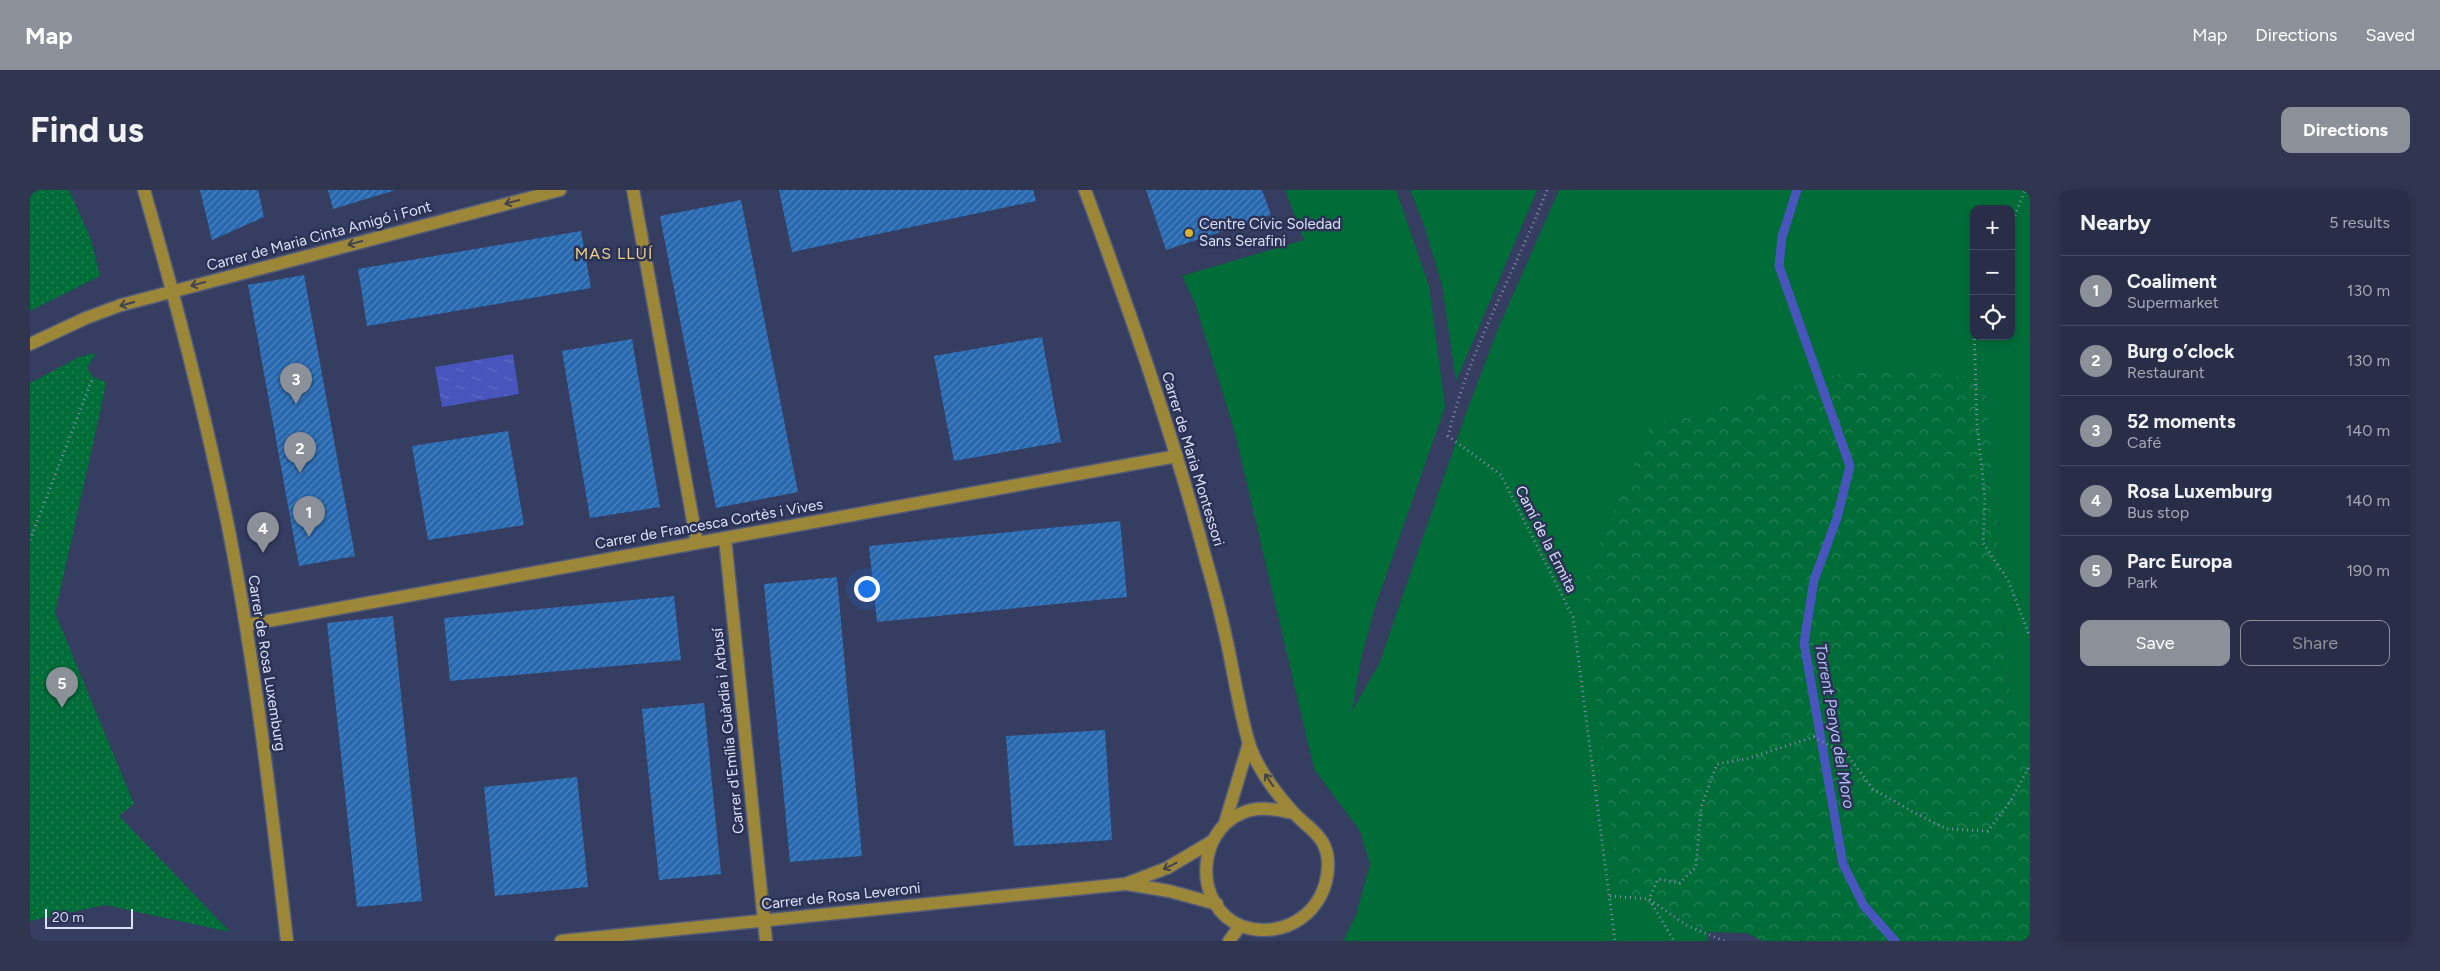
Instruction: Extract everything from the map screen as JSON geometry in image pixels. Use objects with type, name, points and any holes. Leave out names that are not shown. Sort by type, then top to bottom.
[{"type":"street","name":"Carrer de Rosa Luxemburg","points":[[144,190],[174,291],[228,525],[265,749],[287,941]]},
{"type":"street","name":"Carrer de Maria Cinta Amigó i Font","points":[[30,344],[86,318],[174,291],[560,190]]},
{"type":"street","points":[[633,190],[697,543]]},
{"type":"street","name":"Carrer de Maria Montessori","points":[[1085,190],[1128,305],[1177,456],[1226,639],[1248,743],[1267,779],[1294,813]]},
{"type":"street","name":"Carrer de Francesca Cortès i Vives","points":[[246,625],[1177,456]]},
{"type":"street","name":"Carrer d'Emília Guàrdia i Arbusí","points":[[725,538],[766,941]]},
{"type":"street","name":"Carrer de Maria Montessori","points":[[1225,823],[1248,743]]},
{"type":"street","points":[[1268,808],[1294,813],[1311,826],[1324,844],[1328,863],[1326,886],[1318,904],[1304,919],[1285,929],[1262,932],[1240,926],[1226,917],[1208,887],[1206,866],[1211,842],[1225,823],[1244,812],[1268,808]]},
{"type":"street","name":"Carrer de Rosa Leveroni","points":[[1125,884],[1167,868],[1211,842]]},
{"type":"street","name":"Carrer de Rosa Leveroni","points":[[561,941],[1125,884],[1169,891],[1217,904]]},
{"type":"street","points":[[1229,941],[1240,926]]},
{"type":"path","name":"Camí de la Ermita","points":[[1547,190],[1493,314],[1455,408],[1448,436],[1501,475],[1573,617],[1615,941]]},
{"type":"path","points":[[2015,216],[2025,190]]},
{"type":"path","points":[[1974,340],[1977,424],[1985,498],[1983,543],[2008,580],[2030,637]]},
{"type":"path","points":[[30,540],[93,377]]},
{"type":"path","points":[[1649,899],[1658,879],[1680,883],[1696,867],[1701,807],[1717,764],[1746,759],[1814,737],[1848,756],[1873,789],[1947,829],[1988,831],[2010,802],[2030,765]]},
{"type":"path","points":[[1610,896],[1649,899],[1686,926],[1724,941]]},
{"type":"path","points":[[1649,899],[1674,941]]},
{"type":"green space","points":[[30,190],[69,190],[91,240],[100,276],[30,311]]},
{"type":"green space","points":[[1285,190],[1396,190],[1429,286],[1445,407],[1375,607],[1361,659],[1352,711],[1379,664],[1465,416],[1498,329],[1559,190],[2030,190],[2030,718],[2010,699],[1985,379],[1619,889],[1708,932],[1708,941],[1343,941],[1356,915],[1370,864],[1360,831],[1314,769],[1235,433],[1195,303],[1182,276],[1304,240]]},
{"type":"green space","points":[[1410,190],[1537,190],[1456,381],[1442,285],[1423,222]]},
{"type":"green space","points":[[96,353],[87,368],[93,377],[106,382],[55,613],[134,804],[119,816],[230,932],[105,905],[30,921],[30,383],[79,357]]},
{"type":"green space","points":[[1870,366],[1985,379],[2010,699],[2030,718],[2030,941],[1762,941],[1747,933],[1708,932],[1619,889],[1582,586],[1651,425]]},
{"type":"water","points":[[513,354],[519,394],[442,407],[435,367]]},
{"type":"building","points":[[200,190],[258,190],[264,217],[212,240]]},
{"type":"building","points":[[328,190],[396,190],[333,209]]},
{"type":"building","points":[[779,190],[1033,190],[1036,201],[792,252]]},
{"type":"building","name":"Centre Cívic Soledad Sans Serafini","points":[[1146,190],[1262,190],[1271,215],[1166,250]]},
{"type":"building","points":[[741,200],[798,492],[716,508],[660,216]]},
{"type":"building","points":[[581,231],[591,288],[367,326],[358,269]]},
{"type":"building","points":[[304,275],[355,556],[299,566],[248,285]]},
{"type":"building","points":[[1042,337],[1061,442],[954,461],[934,356]]},
{"type":"building","points":[[632,339],[660,507],[590,518],[562,351]]},
{"type":"building","points":[[508,431],[524,525],[428,540],[412,446]]},
{"type":"building","points":[[1120,521],[1127,597],[877,622],[869,546]]},
{"type":"building","points":[[837,577],[862,856],[790,862],[764,584]]},
{"type":"building","points":[[674,596],[681,660],[450,681],[444,618]]},
{"type":"building","points":[[393,616],[422,901],[357,907],[327,623]]},
{"type":"building","points":[[704,703],[721,874],[659,880],[642,709]]},
{"type":"building","points":[[1105,730],[1112,840],[1014,846],[1006,736]]},
{"type":"building","points":[[577,777],[588,887],[495,896],[484,787]]},
{"type":"waterway","name":"Torrent Penya del Moro","points":[[1797,190],[1782,237],[1779,266],[1850,466],[1837,518],[1814,580],[1804,643],[1843,864],[1864,906],[1895,941]]},
{"type":"place","name":"Centre Cívic Soledad Sans Serafini","points":[[1189,233]]},
{"type":"place","name":"52 moments","points":[[296,404]]},
{"type":"place","name":"Burg o’clock","points":[[300,473]]},
{"type":"place","name":"Coaliment","points":[[309,537]]},
{"type":"place","name":"Rosa Luxemburg","points":[[263,553]]},
{"type":"place","name":"Parc Europa","points":[[62,708]]},
{"type":"district","name":"MAS LLUÍ","points":[[614,253]]}]
